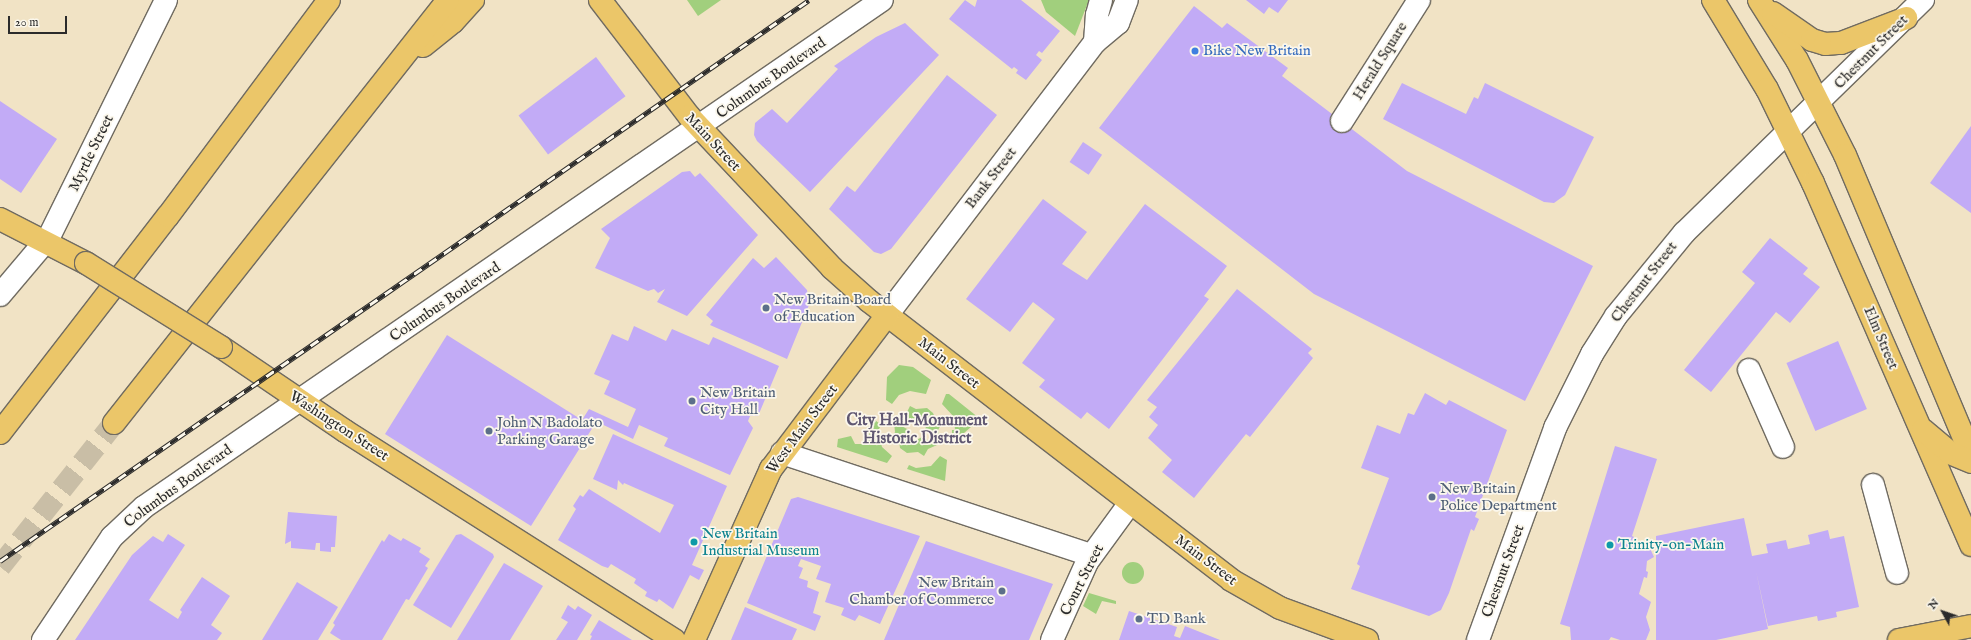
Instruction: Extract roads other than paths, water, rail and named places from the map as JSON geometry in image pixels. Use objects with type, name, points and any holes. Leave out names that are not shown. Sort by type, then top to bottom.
[{"type":"main road","points":[[0,433],[168,216],[329,0]]},
{"type":"main road","points":[[114,423],[448,0]]},
{"type":"main road","points":[[399,62],[439,34],[474,0]]},
{"type":"main road","name":"Main Street","points":[[600,0],[671,96],[699,127],[832,268],[887,315],[1130,503],[1251,592],[1299,616],[1367,640]]},
{"type":"main road","name":"Elm Street","points":[[1713,0],[1754,64],[1789,132],[1867,303],[1918,425],[1971,545]]},
{"type":"main road","points":[[1760,2],[1802,34],[1825,44],[1841,43],[1906,18]]},
{"type":"main road","points":[[1760,2],[1797,60],[1852,172],[1971,455]]},
{"type":"main road","name":"Washington Street","points":[[0,219],[86,263],[221,347],[300,401],[674,640]]},
{"type":"main road","name":"West Main Street","points":[[694,640],[762,486],[782,453],[887,315]]},
{"type":"main road","points":[[1918,425],[1950,453],[1971,462]]},
{"type":"main road","points":[[1899,640],[1971,626]]},
{"type":"street","name":"Myrtle Street","points":[[0,295],[46,242],[166,0]]},
{"type":"street","name":"Columbus Boulevard","points":[[42,640],[105,547],[122,525],[144,507],[882,0]]},
{"type":"street","points":[[1095,42],[1097,15],[1101,0]]},
{"type":"street","name":"Bank Street","points":[[887,315],[1095,42],[1118,23],[1127,0]]},
{"type":"street","name":"Herald Square","points":[[1342,121],[1419,0]]},
{"type":"street","name":"Chestnut Street","points":[[1478,640],[1548,444],[1592,354],[1630,298],[1670,248],[1923,0]]},
{"type":"street","points":[[1749,370],[1783,447]]},
{"type":"street","points":[[782,453],[1091,555]]},
{"type":"street","points":[[1873,485],[1897,572]]},
{"type":"street","name":"Court Street","points":[[1052,640],[1091,555],[1130,503]]},
{"type":"tunnel","points":[[0,567],[114,423]]},
{"type":"railway","points":[[0,561],[809,0]]},
{"type":"place","name":"Bike New Britain","points":[[1195,51]]},
{"type":"place","name":"New Britain Board of Education","points":[[766,308]]},
{"type":"place","name":"New Britain City Hall","points":[[692,401]]},
{"type":"place","name":"John N Badolato Parking Garage","points":[[489,431]]},
{"type":"place","name":"New Britain Police Department","points":[[1432,497]]},
{"type":"place","name":"New Britain Industrial Museum","points":[[694,542]]},
{"type":"place","name":"Trinity-on-Main","points":[[1610,545]]},
{"type":"place","name":"New Britain Chamber of Commerce","points":[[1002,591]]},
{"type":"place","name":"TD Bank","points":[[1139,619]]},
{"type":"district","name":"City Hall–Monument Historic District","points":[[917,430]]}]
